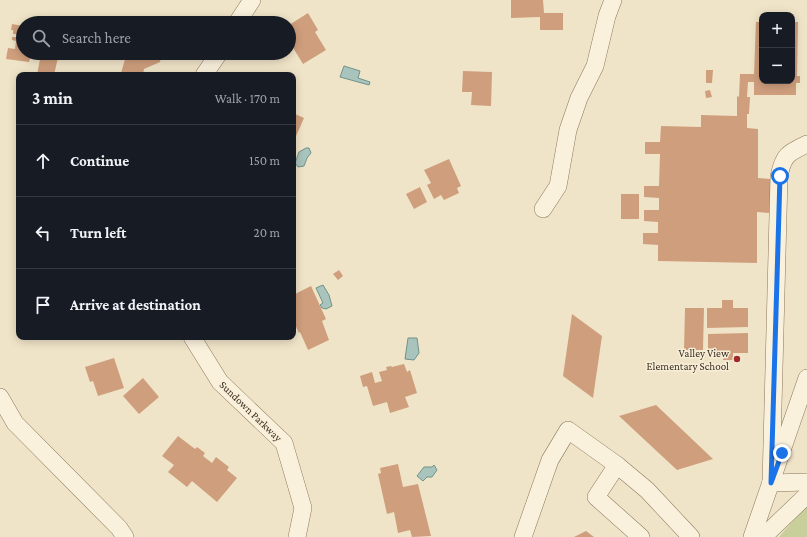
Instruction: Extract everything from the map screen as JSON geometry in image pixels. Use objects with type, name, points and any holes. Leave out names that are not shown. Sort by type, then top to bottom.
[{"type":"street","points":[[242,16],[252,0]]},
{"type":"street","points":[[543,209],[558,186],[568,130],[579,98],[595,66],[612,0]]},
{"type":"street","points":[[206,72],[214,60]]},
{"type":"street","points":[[771,483],[780,176],[782,164],[789,153],[807,144]]},
{"type":"street","name":"Sundown Parkway","points":[[194,340],[220,382],[284,443],[303,508],[297,537]]},
{"type":"street","points":[[752,537],[807,378]]},
{"type":"street","points":[[0,397],[15,424],[119,528],[125,537]]},
{"type":"street","points":[[523,537],[550,460],[568,430],[617,465],[647,490],[691,537]]},
{"type":"street","points":[[617,465],[596,497],[641,537]]},
{"type":"street","points":[[771,483],[807,482]]},
{"type":"street","points":[[763,537],[807,495]]},
{"type":"green space","points":[[807,507],[807,537],[779,537],[796,517]]},
{"type":"water","points":[[344,66],[360,71],[358,78],[370,82],[369,85],[340,77]]},
{"type":"water","points":[[309,148],[311,153],[304,166],[298,167],[296,160],[299,152]]},
{"type":"water","points":[[323,285],[329,295],[332,306],[326,309],[322,308],[320,305],[323,303],[316,288]]},
{"type":"water","points":[[408,338],[417,338],[419,353],[414,360],[405,359]]},
{"type":"water","points":[[434,465],[437,470],[432,477],[427,477],[423,481],[417,476],[424,467],[432,467]]},
{"type":"building","points":[[511,0],[543,0],[544,13],[563,13],[563,30],[540,30],[540,17],[511,18]]},
{"type":"building","points":[[308,13],[318,30],[315,32],[326,50],[303,64],[296,53],[296,21]]},
{"type":"building","points":[[756,22],[759,22],[759,84],[795,84],[795,22],[798,22],[797,76],[800,76],[800,83],[796,83],[796,95],[754,95],[754,82],[748,82],[747,97],[750,97],[749,114],[747,114],[747,128],[758,129],[758,178],[770,179],[770,213],[757,212],[757,263],[658,261],[658,245],[643,244],[643,233],[658,233],[658,222],[644,221],[644,210],[659,210],[659,198],[644,197],[644,186],[659,186],[660,154],[645,154],[645,142],[660,142],[661,126],[701,127],[701,115],[737,116],[737,96],[739,97],[740,74],[754,74]]},
{"type":"building","points":[[12,24],[16,25],[16,34],[13,34],[13,30],[11,30]]},
{"type":"building","points":[[12,37],[16,37],[16,41],[12,40]]},
{"type":"building","points":[[16,41],[16,60],[30,60],[29,62],[6,59],[8,48],[15,49]]},
{"type":"building","points":[[40,60],[57,60],[55,72],[38,72]]},
{"type":"building","points":[[125,60],[160,60],[160,62],[144,69],[144,72],[121,72]]},
{"type":"building","points":[[706,70],[713,70],[712,83],[706,83]]},
{"type":"building","points":[[463,71],[492,72],[491,106],[471,105],[472,92],[462,92]]},
{"type":"building","points":[[710,90],[712,97],[706,98],[705,91]]},
{"type":"building","points":[[296,114],[304,118],[296,136]]},
{"type":"building","points":[[449,159],[461,186],[457,188],[459,193],[444,200],[441,195],[434,199],[427,185],[431,183],[424,170]]},
{"type":"building","points":[[420,187],[427,202],[414,209],[406,194]]},
{"type":"building","points":[[621,194],[639,194],[639,219],[621,219]]},
{"type":"building","points":[[339,270],[343,276],[338,280],[333,274]]},
{"type":"building","points":[[311,286],[326,319],[322,321],[329,340],[308,350],[296,326],[296,294]]},
{"type":"building","points":[[722,300],[733,300],[733,308],[748,308],[748,327],[707,328],[707,308],[722,308]]},
{"type":"building","points":[[685,308],[704,308],[703,350],[684,350]]},
{"type":"building","points":[[572,314],[602,336],[593,398],[563,376]]},
{"type":"building","points":[[748,333],[748,353],[733,353],[733,360],[723,360],[723,353],[708,353],[708,334]]},
{"type":"building","points":[[114,358],[124,388],[98,396],[93,381],[90,382],[85,367]]},
{"type":"building","points":[[404,364],[407,372],[410,370],[417,393],[405,397],[409,407],[390,413],[387,402],[373,406],[367,386],[363,387],[360,376],[372,372],[375,383],[382,381],[379,372],[387,370],[386,367]]},
{"type":"building","points":[[143,378],[159,397],[139,414],[123,396]]},
{"type":"building","points":[[656,405],[713,459],[677,470],[619,416]]},
{"type":"building","points":[[178,436],[195,449],[197,447],[205,453],[203,456],[212,463],[216,457],[229,467],[227,470],[237,478],[217,502],[192,481],[187,487],[168,472],[174,465],[162,456]]},
{"type":"building","points":[[398,464],[403,487],[418,484],[431,536],[412,537],[410,530],[398,533],[394,512],[387,514],[378,474],[381,473],[380,468]]},
{"type":"building","points":[[586,531],[594,537],[574,537]]},
{"type":"place","name":"Valley View Elementary School","points":[[737,359]]},
{"type":"route","points":[[780,176],[771,483],[782,453]]}]
